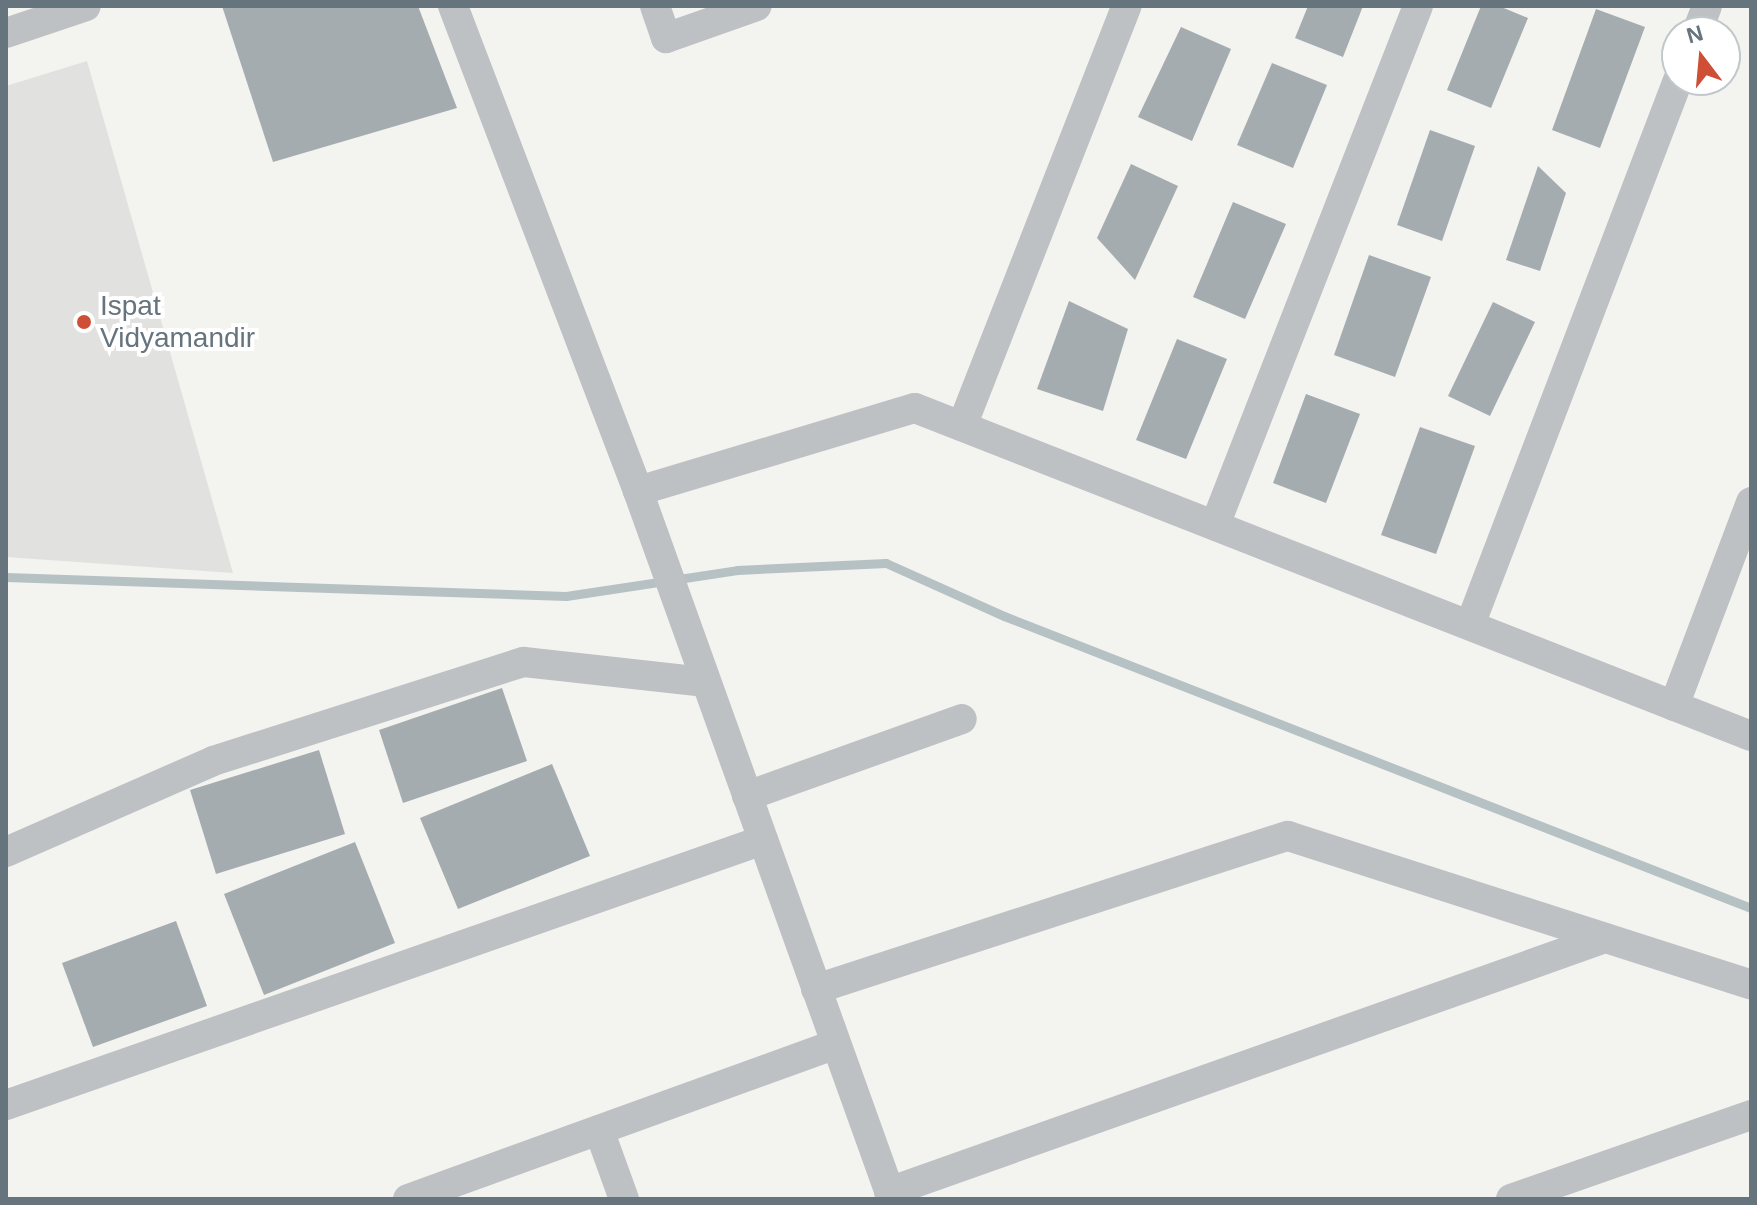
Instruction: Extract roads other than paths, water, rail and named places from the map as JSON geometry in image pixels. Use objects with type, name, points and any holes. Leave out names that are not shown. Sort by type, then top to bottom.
[{"type":"street","points":[[6,33],[86,6]]},
{"type":"street","points":[[453,6],[638,491],[890,1195],[1605,938]]},
{"type":"street","points":[[655,6],[666,38],[757,6]]},
{"type":"street","points":[[962,426],[1127,6]]},
{"type":"street","points":[[1215,525],[1418,6]]},
{"type":"street","points":[[1470,625],[1672,96]]},
{"type":"street","points":[[638,491],[915,408],[1751,736]]},
{"type":"street","points":[[1674,706],[1751,502]]},
{"type":"street","points":[[6,852],[213,761],[524,662],[706,682]]},
{"type":"street","points":[[747,796],[962,719]]},
{"type":"street","points":[[816,989],[1288,836],[1751,985]]},
{"type":"street","points":[[6,1105],[763,840]]},
{"type":"street","points":[[408,1199],[836,1044]]},
{"type":"street","points":[[1511,1199],[1751,1115]]},
{"type":"street","points":[[599,1130],[624,1199]]},
{"type":"waterway","points":[[6,577],[566,596],[737,570],[886,563],[1004,616],[1751,908]]},
{"type":"place","name":"Ispat Vidyamandir","points":[[84,322]]}]
